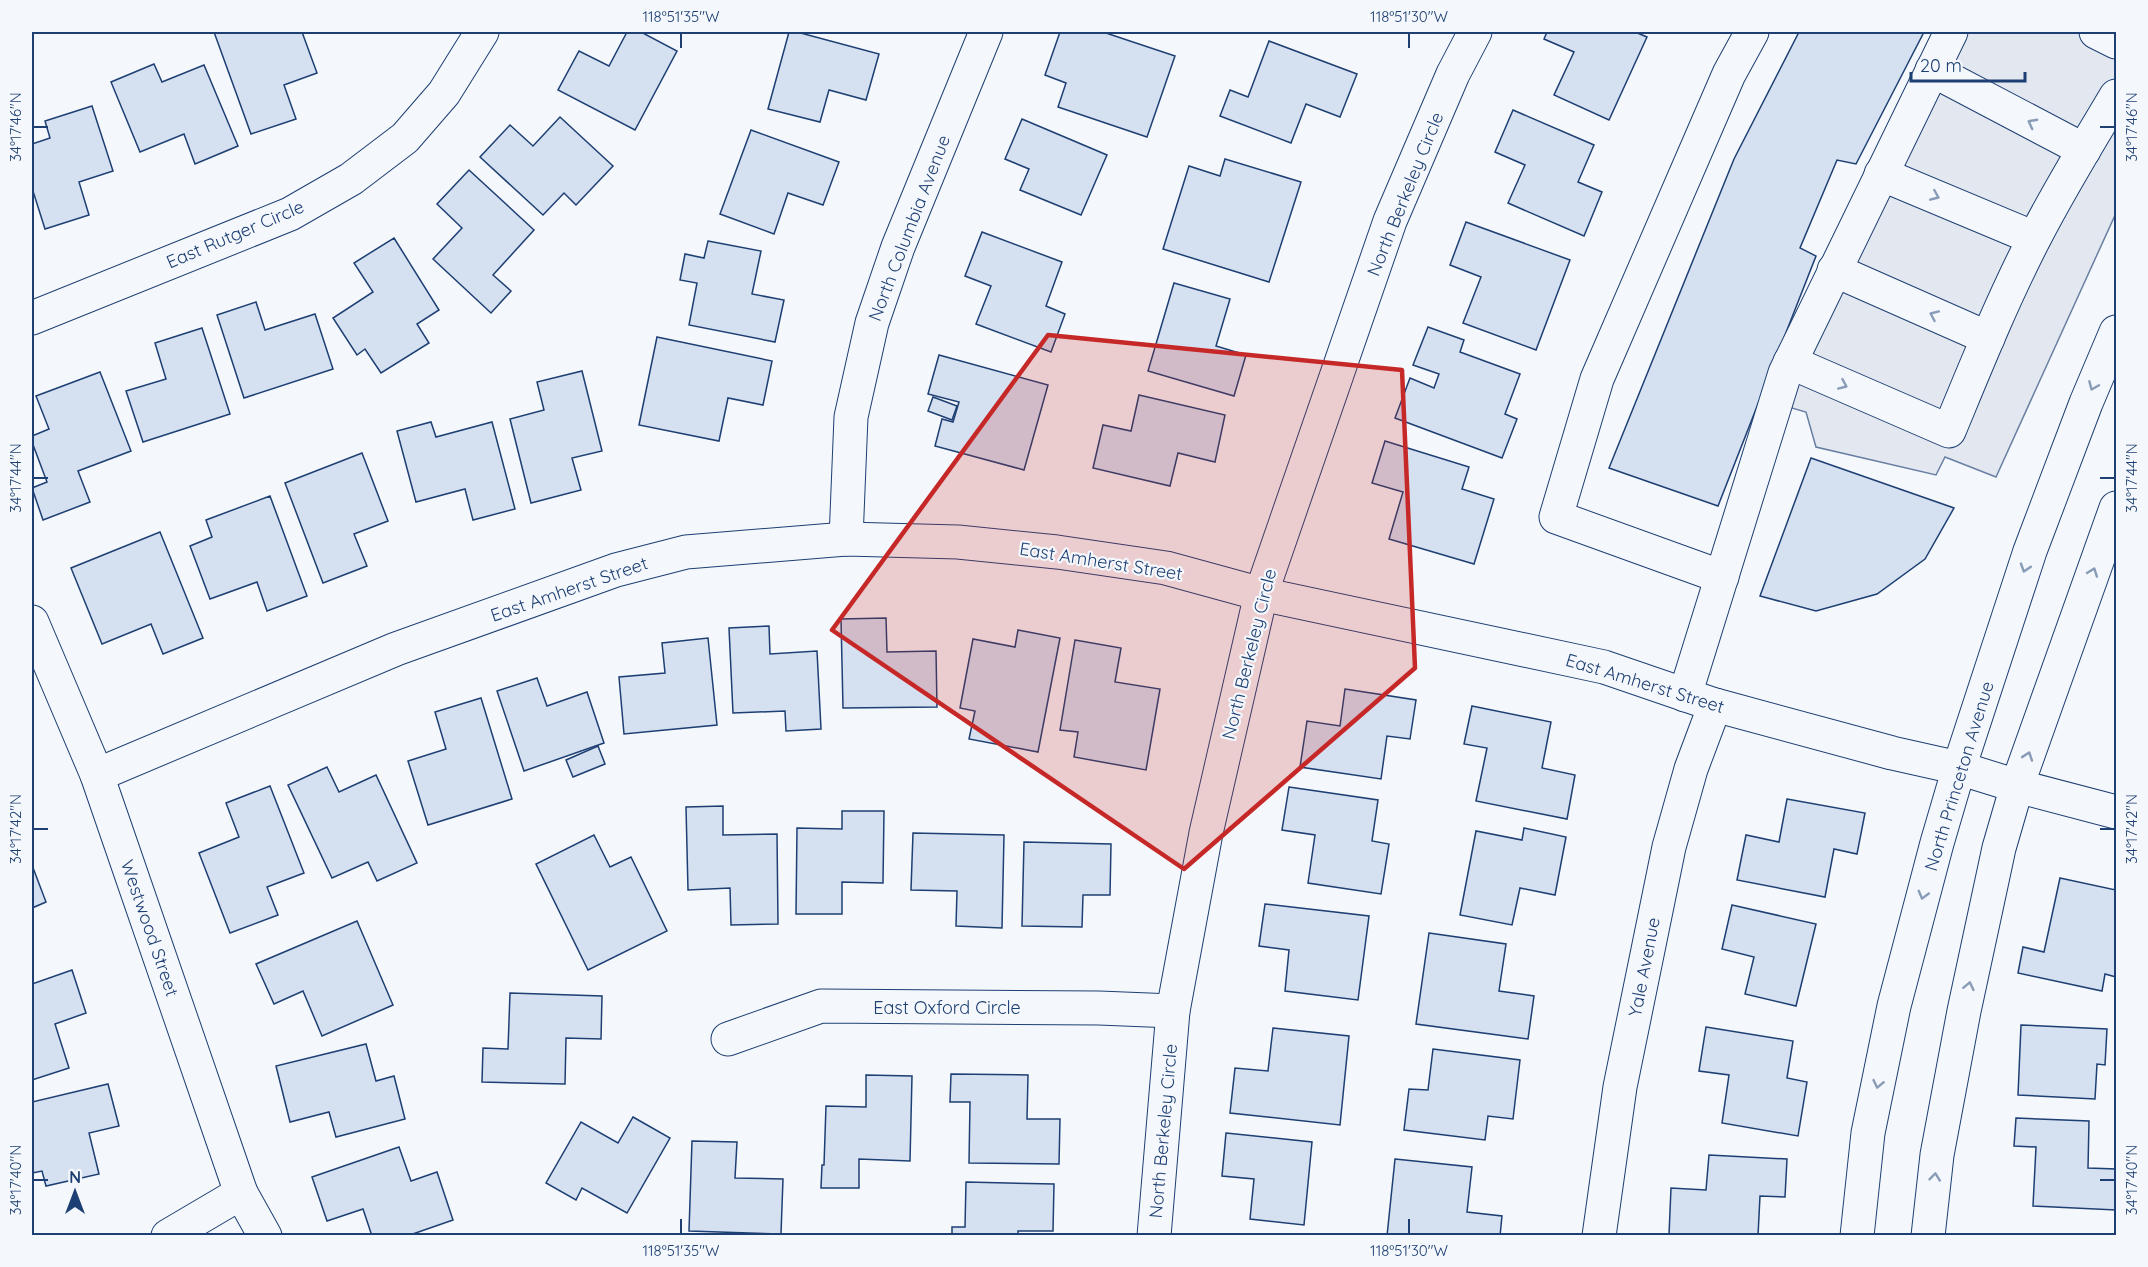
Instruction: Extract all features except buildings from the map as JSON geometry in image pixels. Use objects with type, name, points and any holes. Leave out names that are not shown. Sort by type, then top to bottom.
[{"type":"street","name":"East Rutger Circle","points":[[32,318],[291,214],[351,179],[405,138],[444,93],[482,32]]},
{"type":"street","name":"North Columbia Avenue","points":[[846,539],[851,417],[872,323],[898,247],[986,32]]},
{"type":"street","name":"North Berkeley Circle","points":[[1154,1236],[1173,1011],[1206,833],[1261,594],[1390,221],[1453,75],[1475,32]]},
{"type":"street","points":[[1722,577],[1556,517],[1597,379],[1730,74],[1752,32]]},
{"type":"street","name":"Yale Avenue","points":[[1599,1236],[1620,1087],[1669,847],[1691,769],[1700,700],[1722,577],[1781,384],[1790,362],[1951,32]]},
{"type":"street","points":[[2096,32],[2116,42]]},
{"type":"street","points":[[1932,70],[2084,150]]},
{"type":"street","points":[[1790,362],[1949,431],[2034,238],[2116,96]]},
{"type":"street","points":[[1881,174],[2034,238]]},
{"type":"street","points":[[1834,270],[1988,338]]},
{"type":"street","name":"North Princeton Avenue","points":[[1857,1236],[1868,1133],[1894,1006],[1959,768],[2030,551],[2086,403],[2116,332]]},
{"type":"street","points":[[1928,1236],[1937,1155],[1964,1011],[1999,848],[2017,786],[2116,508]]},
{"type":"street","name":"East Amherst Street","points":[[97,775],[396,649],[616,570],[686,552],[846,539],[958,542],[1057,552],[1166,568],[1261,594],[1604,667],[1700,700],[2116,812]]},
{"type":"street","name":"Westwood Street","points":[[32,622],[97,775],[241,1193],[265,1236]]},
{"type":"street","name":"East Oxford Circle","points":[[728,1039],[821,1006],[1099,1008],[1173,1011]]},
{"type":"street","points":[[168,1236],[241,1193]]},
{"type":"highlighted area","points":[[1048,335],[1402,370],[1415,668],[1184,869],[832,630]]},
{"type":"shaded area","points":[[1939,32],[2116,32],[2116,213],[1996,477],[1945,457],[1936,475],[1816,447],[1806,412],[1764,400]]}]
